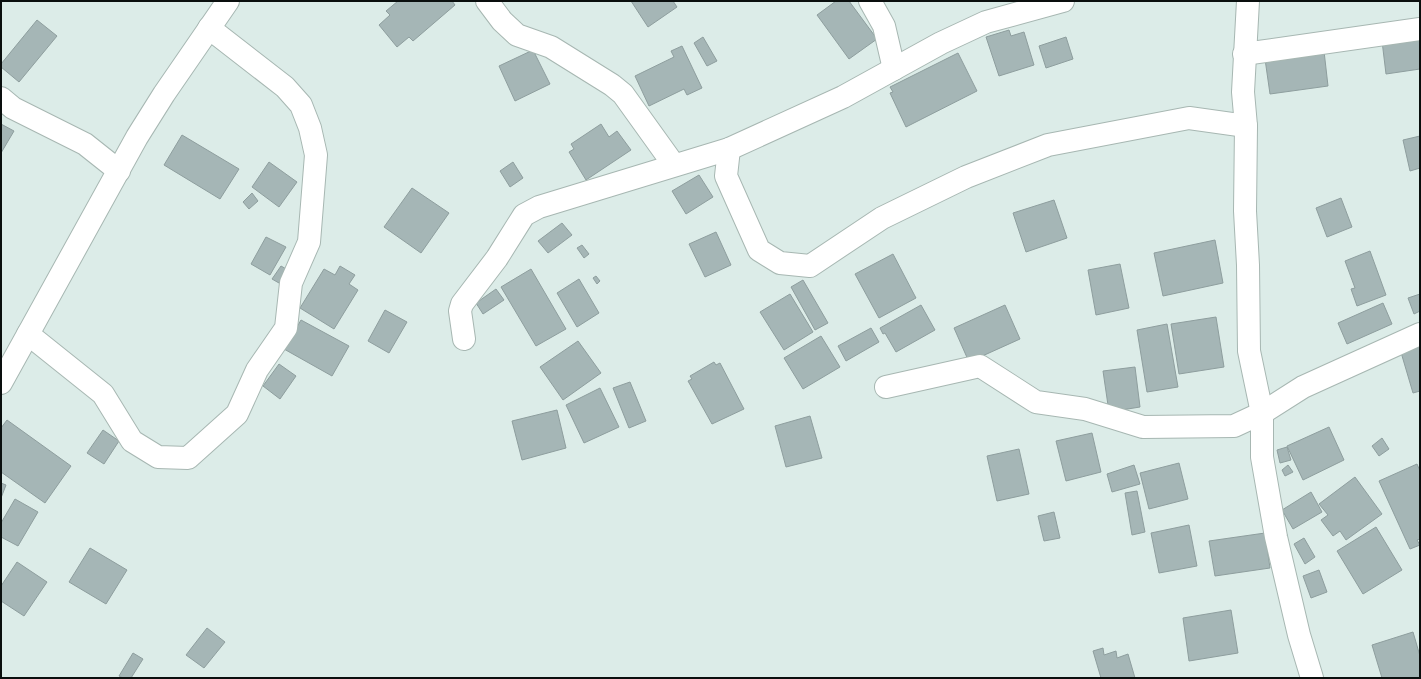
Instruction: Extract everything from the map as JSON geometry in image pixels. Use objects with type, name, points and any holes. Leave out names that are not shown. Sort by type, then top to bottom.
[{"type":"street","points":[[1,383],[137,137],[160,100],[228,1]]},
{"type":"street","points":[[487,1],[502,21],[517,35],[551,47],[612,85],[623,94],[674,165]]},
{"type":"street","points":[[870,1],[884,26],[894,69]]},
{"type":"street","points":[[464,340],[460,311],[462,304],[497,258],[524,215],[539,207],[729,149],[843,97],[941,43],[986,22],[1063,1]]},
{"type":"street","points":[[1248,1],[1243,92],[1246,126],[1245,210],[1248,265],[1249,351],[1262,413],[1262,457],[1276,537],[1299,635],[1312,678]]},
{"type":"street","points":[[28,334],[102,394],[132,441],[158,457],[188,458],[237,414],[257,370],[286,328],[291,283],[309,242],[316,154],[310,128],[301,105],[285,87],[209,28]]},
{"type":"street","points":[[1244,54],[1420,29]]},
{"type":"street","points":[[1,98],[13,108],[85,144],[119,171]]},
{"type":"street","points":[[729,149],[726,176],[759,250],[780,263],[810,266],[882,218],[966,177],[1048,145],[1190,118],[1246,126]]},
{"type":"street","points":[[886,387],[980,366],[1036,402],[1085,409],[1143,427],[1234,426],[1262,413],[1303,387],[1420,334]]},
{"type":"building","points":[[398,1],[452,1],[455,5],[413,41],[409,37],[397,47],[379,25],[390,15],[386,11]]},
{"type":"building","points":[[631,1],[673,1],[677,7],[648,27]]},
{"type":"building","points":[[836,1],[849,1],[877,39],[849,59],[817,15]]},
{"type":"building","points":[[37,20],[57,36],[19,82],[1,67],[1,64]]},
{"type":"building","points":[[1009,30],[1011,36],[1024,32],[1034,65],[999,76],[986,37]]},
{"type":"building","points":[[1420,36],[1420,69],[1386,74],[1382,41]]},
{"type":"building","points":[[703,37],[717,61],[707,66],[694,43]]},
{"type":"building","points":[[1066,37],[1073,59],[1046,68],[1039,46]]},
{"type":"building","points":[[682,46],[702,88],[687,95],[684,89],[649,106],[635,76],[674,57],[671,51]]},
{"type":"building","points":[[533,50],[550,84],[515,101],[499,66]]},
{"type":"building","points":[[1324,51],[1328,86],[1270,94],[1265,59]]},
{"type":"building","points":[[958,53],[977,91],[906,127],[890,93],[893,92],[890,87]]},
{"type":"building","points":[[1,124],[14,131],[1,153]]},
{"type":"building","points":[[601,124],[609,137],[617,131],[631,150],[586,180],[569,152],[574,149],[571,144]]},
{"type":"building","points":[[182,135],[239,169],[220,199],[164,165]]},
{"type":"building","points":[[1420,136],[1420,168],[1410,171],[1403,140]]},
{"type":"building","points":[[269,162],[297,182],[279,207],[252,187]]},
{"type":"building","points":[[513,162],[523,178],[510,187],[500,171]]},
{"type":"building","points":[[699,175],[713,197],[686,214],[672,191]]},
{"type":"building","points":[[412,188],[449,213],[421,253],[384,227]]},
{"type":"building","points":[[252,193],[258,201],[249,209],[243,202]]},
{"type":"building","points":[[1341,198],[1352,227],[1327,237],[1316,208]]},
{"type":"building","points":[[1054,200],[1067,238],[1026,252],[1013,213]]},
{"type":"building","points":[[562,223],[572,235],[548,253],[538,241]]},
{"type":"building","points":[[716,232],[731,265],[705,277],[689,244]]},
{"type":"building","points":[[266,237],[286,247],[270,275],[251,264]]},
{"type":"building","points":[[1215,240],[1223,283],[1163,296],[1154,253]]},
{"type":"building","points":[[582,245],[589,254],[584,258],[577,248]]},
{"type":"building","points":[[1370,251],[1386,295],[1357,306],[1351,289],[1355,288],[1345,261]]},
{"type":"building","points":[[893,254],[916,298],[879,318],[855,274]]},
{"type":"building","points":[[1120,264],[1129,308],[1096,315],[1088,270]]},
{"type":"building","points":[[281,266],[288,270],[279,283],[272,279]]},
{"type":"building","points":[[340,266],[355,275],[349,284],[358,290],[334,329],[300,308],[324,269],[335,275]]},
{"type":"building","points":[[531,269],[566,329],[536,346],[501,287]]},
{"type":"building","points":[[596,276],[600,281],[597,284],[593,278]]},
{"type":"building","points":[[579,279],[599,313],[577,327],[557,293]]},
{"type":"building","points":[[803,280],[828,323],[815,330],[791,287]]},
{"type":"building","points":[[496,289],[504,300],[483,314],[476,303]]},
{"type":"building","points":[[790,294],[813,332],[784,350],[760,312]]},
{"type":"building","points":[[1420,294],[1420,311],[1414,314],[1408,298]]},
{"type":"building","points":[[1383,303],[1392,324],[1347,344],[1338,323]]},
{"type":"building","points":[[921,305],[935,330],[896,352],[885,333],[883,334],[880,328]]},
{"type":"building","points":[[1005,305],[1020,339],[969,362],[954,328]]},
{"type":"building","points":[[385,310],[407,322],[389,353],[368,341]]},
{"type":"building","points":[[1216,317],[1224,367],[1179,374],[1171,324]]},
{"type":"building","points":[[301,320],[349,346],[332,376],[284,349]]},
{"type":"building","points":[[1167,324],[1178,387],[1147,392],[1137,330]]},
{"type":"building","points":[[871,328],[879,342],[846,361],[838,346]]},
{"type":"building","points":[[821,336],[840,367],[803,389],[784,358]]},
{"type":"building","points":[[578,341],[601,373],[563,400],[540,367]]},
{"type":"building","points":[[1420,343],[1420,391],[1413,393],[1400,349]]},
{"type":"building","points":[[714,362],[716,365],[720,363],[744,409],[712,424],[688,381],[692,379],[690,376]]},
{"type":"building","points":[[279,364],[296,376],[280,399],[263,386]]},
{"type":"building","points":[[1135,367],[1140,407],[1109,412],[1103,371]]},
{"type":"building","points":[[630,382],[646,421],[629,428],[613,388]]},
{"type":"building","points":[[600,388],[619,427],[584,443],[566,405]]},
{"type":"building","points":[[557,410],[566,448],[522,460],[512,421]]},
{"type":"building","points":[[810,416],[822,458],[786,467],[775,426]]},
{"type":"building","points":[[7,420],[71,466],[45,503],[1,472],[1,428]]},
{"type":"building","points":[[1329,427],[1344,460],[1303,480],[1287,446]]},
{"type":"building","points":[[103,430],[119,441],[104,464],[87,453]]},
{"type":"building","points":[[1092,433],[1101,472],[1066,481],[1056,441]]},
{"type":"building","points":[[1382,438],[1389,449],[1379,456],[1372,446]]},
{"type":"building","points":[[1287,447],[1291,460],[1280,463],[1277,450]]},
{"type":"building","points":[[1019,449],[1029,494],[997,501],[987,456]]},
{"type":"building","points":[[1179,463],[1188,499],[1149,509],[1140,473]]},
{"type":"building","points":[[1417,464],[1420,471],[1420,539],[1417,540],[1420,545],[1410,549],[1379,481]]},
{"type":"building","points":[[1134,465],[1140,484],[1112,492],[1107,474]]},
{"type":"building","points":[[1288,465],[1293,472],[1285,476],[1282,470]]},
{"type":"building","points":[[1355,477],[1382,514],[1346,540],[1340,531],[1333,536],[1321,520],[1328,515],[1319,504]]},
{"type":"building","points":[[1,483],[6,485],[1,498]]},
{"type":"building","points":[[1137,491],[1145,532],[1132,535],[1125,493]]},
{"type":"building","points":[[1311,492],[1322,512],[1293,529],[1282,510]]},
{"type":"building","points":[[15,499],[38,512],[18,546],[1,537],[1,523]]},
{"type":"building","points":[[1054,512],[1060,538],[1044,541],[1038,516]]},
{"type":"building","points":[[1189,525],[1197,566],[1159,573],[1151,533]]},
{"type":"building","points":[[1376,527],[1402,570],[1363,594],[1337,551]]},
{"type":"building","points":[[1265,533],[1270,568],[1215,576],[1209,541]]},
{"type":"building","points":[[1304,538],[1315,557],[1305,564],[1294,544]]},
{"type":"building","points":[[90,548],[127,570],[106,604],[69,582]]},
{"type":"building","points":[[17,562],[47,582],[24,616],[1,601],[1,586]]},
{"type":"building","points":[[1319,570],[1327,592],[1311,598],[1303,576]]},
{"type":"building","points":[[1231,610],[1238,653],[1189,661],[1183,618]]},
{"type":"building","points":[[207,628],[225,642],[204,668],[186,655]]},
{"type":"building","points":[[1413,632],[1420,656],[1420,678],[1382,678],[1372,645]]},
{"type":"building","points":[[1103,648],[1104,655],[1116,651],[1117,658],[1128,654],[1135,678],[1101,678],[1093,651]]},
{"type":"building","points":[[133,653],[143,659],[131,678],[123,678],[119,676]]}]
